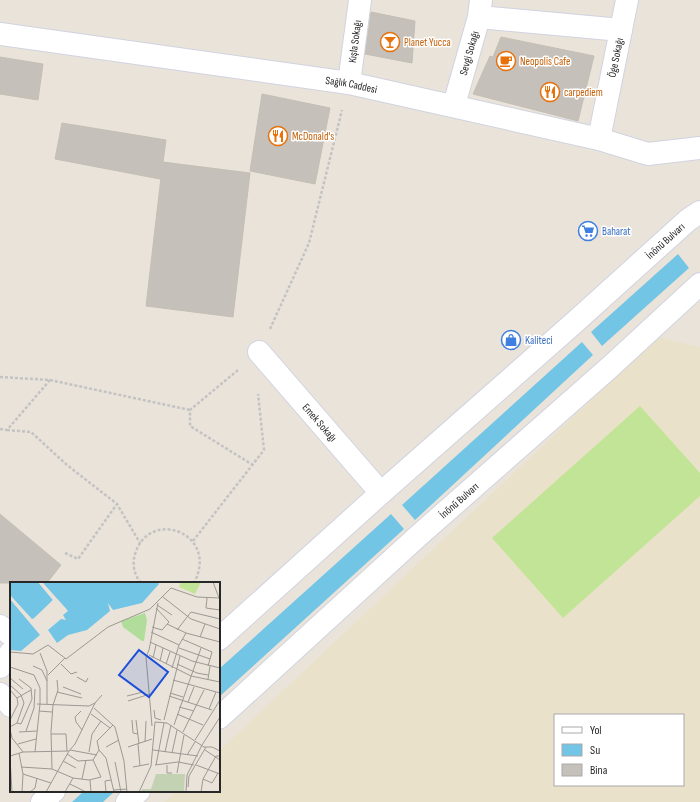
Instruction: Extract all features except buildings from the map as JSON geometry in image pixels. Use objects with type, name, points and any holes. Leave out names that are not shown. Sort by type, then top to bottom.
[{"type":"street","name":"Kışla Sokağı","points":[[349,82],[360,0]]},
{"type":"street","name":"Öge Sokağı","points":[[598,139],[627,0]]},
{"type":"street","points":[[480,8],[621,30]]},
{"type":"street","name":"Sevgi Sokağı","points":[[454,105],[480,8]]},
{"type":"street","name":"Sağlık Caddesi","points":[[0,34],[349,82],[598,139],[648,154],[699,148]]},
{"type":"street","name":"İnönü Bulvarı","points":[[220,638],[380,493],[575,322],[683,224],[700,212]]},
{"type":"street","name":"İnönü Bulvarı","points":[[220,717],[411,542],[604,372],[700,284]]},
{"type":"street","name":"Emek Sokağı","points":[[260,352],[380,493]]},
{"type":"street","points":[[0,626],[10,635]]},
{"type":"street","points":[[0,666],[10,653]]},
{"type":"street","points":[[0,694],[10,705]]},
{"type":"street","points":[[42,802],[53,792]]},
{"type":"street","points":[[128,802],[139,792]]},
{"type":"path","points":[[193,541],[264,450],[258,396],[260,352],[309,242],[349,82]]},
{"type":"path","points":[[190,410],[260,352]]},
{"type":"path","points":[[0,377],[50,380],[190,410]]},
{"type":"path","points":[[7,430],[50,380]]},
{"type":"path","points":[[190,410],[190,426],[253,465]]},
{"type":"path","points":[[0,428],[31,432],[67,466],[117,504],[140,544]]},
{"type":"path","points":[[65,553],[78,559],[117,504]]},
{"type":"path","points":[[140,582],[134,569],[134,558],[140,544],[144,538],[153,532],[164,529],[175,530],[185,534],[193,541],[199,551],[201,562],[200,573],[195,582]]},
{"type":"shaded area","points":[[658,337],[700,347],[700,802],[164,802],[175,792],[220,792],[220,750]]},
{"type":"green space","points":[[640,406],[700,473],[700,496],[563,618],[492,538]]},
{"type":"water","points":[[678,254],[689,268],[602,346],[591,332]]},
{"type":"water","points":[[582,342],[593,355],[415,520],[402,505]]},
{"type":"water","points":[[391,514],[404,529],[220,696],[220,668]]},
{"type":"water","points":[[83,792],[114,792],[103,802],[72,802]]},
{"type":"place","name":"Planet Yucca","points":[[390,42]]},
{"type":"place","name":"Neopolis Cafe","points":[[506,61]]},
{"type":"place","name":"carpediem","points":[[550,92]]},
{"type":"place","name":"McDonald's","points":[[278,136]]},
{"type":"place","name":"Baharat","points":[[588,231]]},
{"type":"place","name":"Kaliteci","points":[[511,340]]}]
